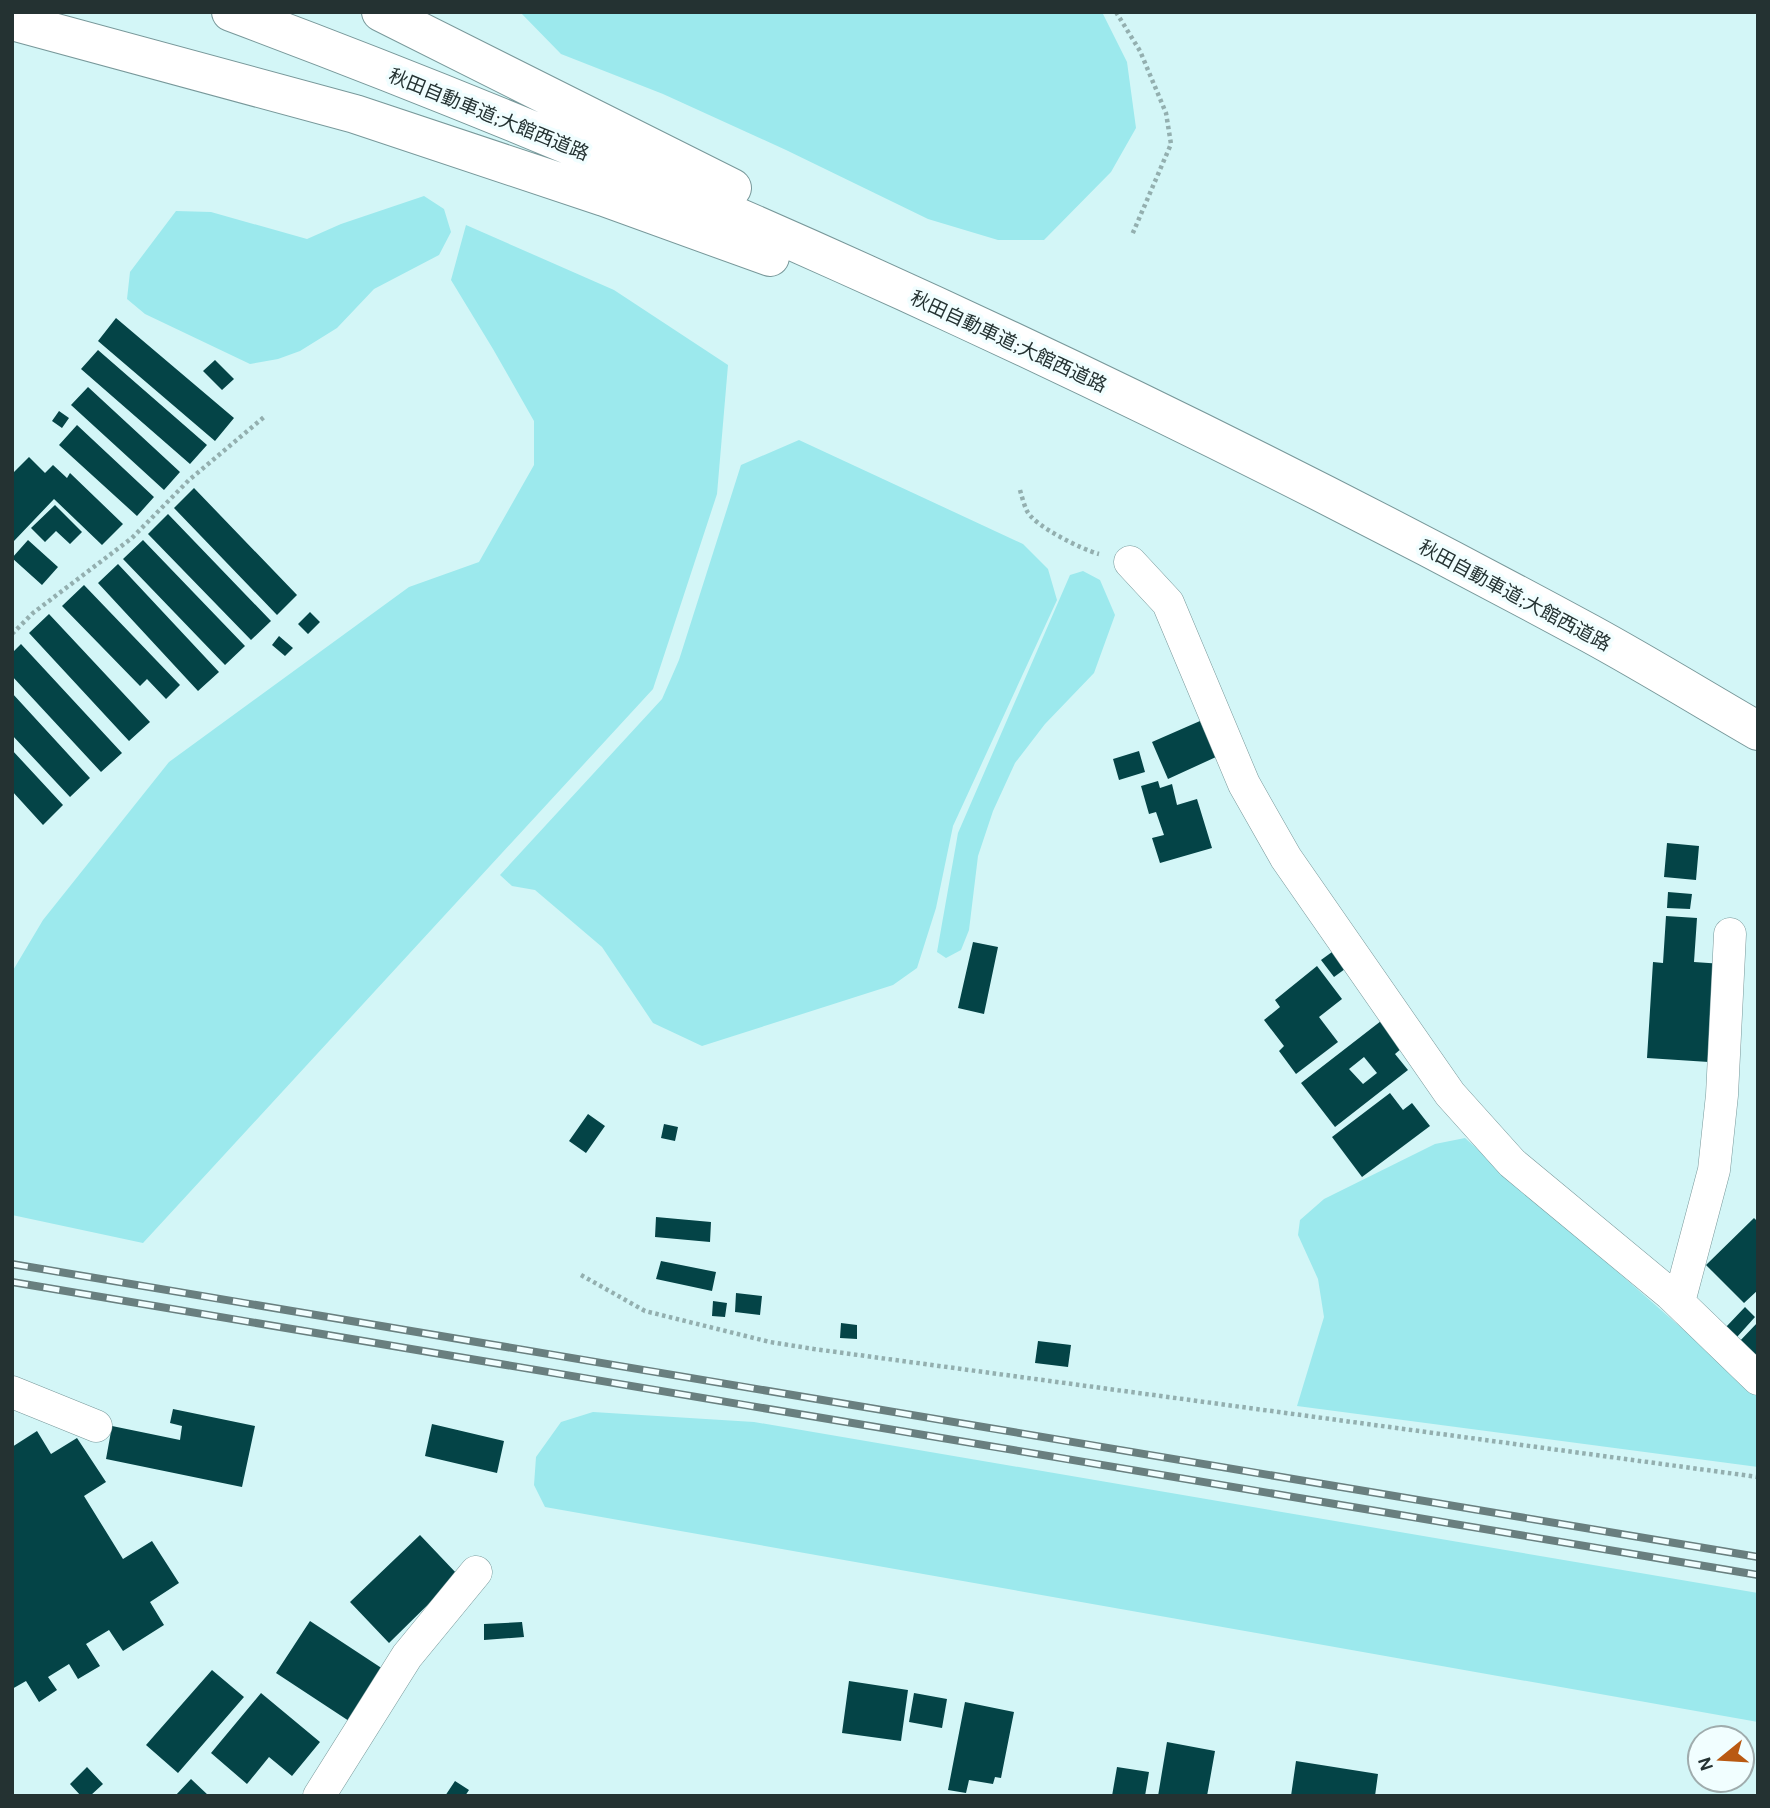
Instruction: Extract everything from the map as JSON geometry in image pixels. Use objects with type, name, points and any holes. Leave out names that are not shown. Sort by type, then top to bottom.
[{"type":"highway","name":"秋田自動車道;大館西道路","points":[[231,12],[342,54],[691,196],[1042,355],[1310,487],[1566,622],[1758,731]]},
{"type":"highway","points":[[380,12],[926,284],[1042,355]]},
{"type":"highway","points":[[12,21],[355,114],[604,197],[1042,355]]},
{"type":"street","points":[[1129,562],[1168,603],[1244,784],[1286,858],[1450,1094],[1512,1164],[1679,1302],[1758,1379]]},
{"type":"street","points":[[1679,1302],[1714,1170],[1722,1095],[1730,934]]},
{"type":"street","points":[[12,1392],[96,1426]]},
{"type":"street","points":[[318,1796],[407,1656],[476,1572]]},
{"type":"path","points":[[1116,12],[1140,51],[1161,101],[1166,113],[1171,144],[1132,235]]},
{"type":"path","points":[[12,634],[33,613],[132,538],[189,480],[264,417]]},
{"type":"path","points":[[1020,490],[1028,514],[1046,529],[1090,552],[1129,562]]},
{"type":"path","points":[[581,1275],[645,1311],[771,1342],[1758,1477]]},
{"type":"shaded area","points":[[520,12],[1102,12],[1127,62],[1136,128],[1111,172],[1044,240],[998,240],[928,219],[663,94],[561,54]]},
{"type":"shaded area","points":[[424,196],[444,209],[451,232],[439,255],[374,289],[337,328],[300,351],[278,359],[250,364],[145,314],[127,299],[130,272],[176,211],[211,212],[307,239],[341,224]]},
{"type":"shaded area","points":[[466,225],[614,290],[728,365],[717,494],[653,689],[143,1243],[12,1215],[12,972],[43,920],[169,762],[409,587],[479,562],[534,465],[534,421],[451,280]]},
{"type":"shaded area","points":[[799,440],[1023,544],[1048,569],[1057,600],[953,826],[936,908],[917,968],[893,985],[702,1046],[653,1023],[602,947],[535,890],[512,886],[500,875],[662,699],[679,660],[741,465]]},
{"type":"shaded area","points":[[1083,571],[1100,580],[1115,615],[1094,673],[1045,724],[1015,763],[993,811],[978,856],[969,930],[961,950],[946,958],[937,952],[958,833],[1070,575]]},
{"type":"shaded area","points":[[1465,1138],[1758,1395],[1758,1467],[1297,1406],[1324,1317],[1318,1279],[1298,1235],[1300,1220],[1324,1199],[1435,1144]]},
{"type":"shaded area","points":[[593,1412],[754,1422],[1758,1593],[1758,1722],[545,1507],[534,1485],[536,1457],[561,1422]]},
{"type":"building","points":[[116,318],[234,418],[215,441],[98,341]]},
{"type":"building","points":[[98,350],[207,445],[190,464],[81,369]]},
{"type":"building","points":[[215,360],[234,379],[222,390],[203,371]]},
{"type":"building","points":[[88,387],[180,472],[164,490],[71,405]]},
{"type":"building","points":[[59,411],[69,418],[62,428],[52,421]]},
{"type":"building","points":[[77,425],[154,497],[137,516],[59,445]]},
{"type":"building","points":[[29,457],[45,473],[53,465],[67,478],[70,473],[123,524],[102,545],[54,499],[14,541],[12,540],[12,474]]},
{"type":"building","points":[[194,488],[297,595],[277,615],[174,508]]},
{"type":"building","points":[[55,505],[82,532],[70,544],[56,531],[45,542],[31,528]]},
{"type":"building","points":[[168,514],[271,621],[251,640],[148,534]]},
{"type":"building","points":[[28,540],[58,567],[42,585],[12,558]]},
{"type":"building","points":[[143,540],[245,646],[225,665],[123,559]]},
{"type":"building","points":[[118,564],[219,672],[198,691],[98,583]]},
{"type":"building","points":[[84,585],[180,685],[166,699],[147,679],[140,686],[62,606]]},
{"type":"building","points":[[310,612],[320,622],[308,634],[298,624]]},
{"type":"building","points":[[49,614],[150,722],[129,741],[29,633]]},
{"type":"building","points":[[279,636],[293,648],[285,656],[272,645]]},
{"type":"building","points":[[21,644],[122,753],[101,772],[12,676],[12,653]]},
{"type":"building","points":[[12,693],[90,778],[70,797],[12,735]]},
{"type":"building","points":[[1200,721],[1216,757],[1168,779],[1152,742]]},
{"type":"building","points":[[12,750],[63,805],[43,825],[12,791]]},
{"type":"building","points":[[1139,751],[1145,772],[1119,780],[1113,759]]},
{"type":"building","points":[[1158,781],[1160,788],[1172,784],[1177,805],[1197,799],[1212,848],[1160,863],[1152,838],[1164,835],[1156,812],[1149,814],[1141,786]]},
{"type":"building","points":[[1667,843],[1699,846],[1696,880],[1664,877]]},
{"type":"building","points":[[1668,892],[1692,894],[1690,909],[1667,908]]},
{"type":"building","points":[[1666,916],[1697,918],[1694,962],[1723,964],[1709,1062],[1647,1058],[1653,962],[1663,963]]},
{"type":"building","points":[[973,942],[998,947],[984,1014],[958,1008]]},
{"type":"building","points":[[1332,952],[1345,969],[1334,977],[1321,960]]},
{"type":"building","points":[[1317,966],[1342,999],[1319,1017],[1338,1042],[1296,1074],[1279,1051],[1284,1046],[1264,1020],[1280,1007],[1275,1000]]},
{"type":"building","points":[[1381,1021],[1402,1048],[1395,1054],[1408,1070],[1335,1127],[1301,1083]],"holes":[[[1364,1057],[1377,1073],[1363,1084],[1349,1069]]]},
{"type":"building","points":[[1390,1093],[1403,1110],[1412,1103],[1430,1126],[1362,1177],[1332,1137]]},
{"type":"building","points":[[588,1114],[605,1126],[586,1153],[569,1141]]},
{"type":"building","points":[[664,1124],[678,1127],[675,1141],[661,1138]]},
{"type":"building","points":[[656,1217],[711,1222],[710,1242],[655,1237]]},
{"type":"building","points":[[1754,1218],[1758,1222],[1758,1290],[1744,1303],[1706,1265]]},
{"type":"building","points":[[661,1261],[716,1272],[712,1291],[656,1279]]},
{"type":"building","points":[[736,1293],[762,1296],[760,1315],[735,1312]]},
{"type":"building","points":[[713,1301],[727,1303],[725,1317],[712,1316]]},
{"type":"building","points":[[1745,1307],[1755,1317],[1737,1337],[1726,1327]]},
{"type":"building","points":[[1758,1322],[1758,1362],[1738,1343]]},
{"type":"building","points":[[841,1323],[857,1325],[857,1339],[840,1338]]},
{"type":"building","points":[[1038,1341],[1071,1345],[1068,1367],[1035,1363]]},
{"type":"building","points":[[173,1409],[255,1426],[242,1487],[106,1459],[112,1426],[180,1440],[182,1426],[170,1423]]},
{"type":"building","points":[[432,1424],[504,1441],[497,1473],[425,1456]]},
{"type":"building","points":[[37,1431],[51,1454],[77,1438],[106,1482],[84,1496],[123,1559],[152,1541],[179,1583],[150,1602],[164,1625],[123,1651],[109,1630],[86,1644],[100,1666],[78,1679],[69,1664],[48,1677],[57,1690],[39,1702],[26,1681],[12,1689],[12,1447]]},
{"type":"building","points":[[420,1535],[458,1575],[389,1643],[350,1602]]},
{"type":"building","points":[[310,1621],[383,1669],[349,1721],[276,1673]]},
{"type":"building","points":[[522,1622],[524,1637],[484,1640],[484,1624]]},
{"type":"building","points":[[212,1670],[244,1697],[178,1773],[146,1745]]},
{"type":"building","points":[[849,1681],[908,1690],[901,1741],[842,1733]]},
{"type":"building","points":[[261,1693],[320,1742],[292,1776],[269,1757],[247,1784],[211,1753]]},
{"type":"building","points":[[914,1693],[947,1699],[942,1728],[909,1722]]},
{"type":"building","points":[[965,1702],[1014,1712],[1001,1778],[995,1777],[993,1784],[969,1780],[966,1793],[948,1790]]},
{"type":"building","points":[[1167,1742],[1215,1751],[1207,1796],[1158,1796]]},
{"type":"building","points":[[1296,1761],[1378,1774],[1375,1796],[1291,1796]]},
{"type":"building","points":[[87,1767],[103,1784],[90,1796],[81,1796],[70,1784]]},
{"type":"building","points":[[1117,1767],[1149,1772],[1145,1796],[1112,1796]]},
{"type":"building","points":[[191,1779],[209,1796],[175,1796]]},
{"type":"building","points":[[455,1781],[469,1790],[465,1796],[445,1796]]},
{"type":"railway","points":[[12,1264],[1758,1557]]},
{"type":"railway","points":[[12,1282],[1758,1575]]}]
